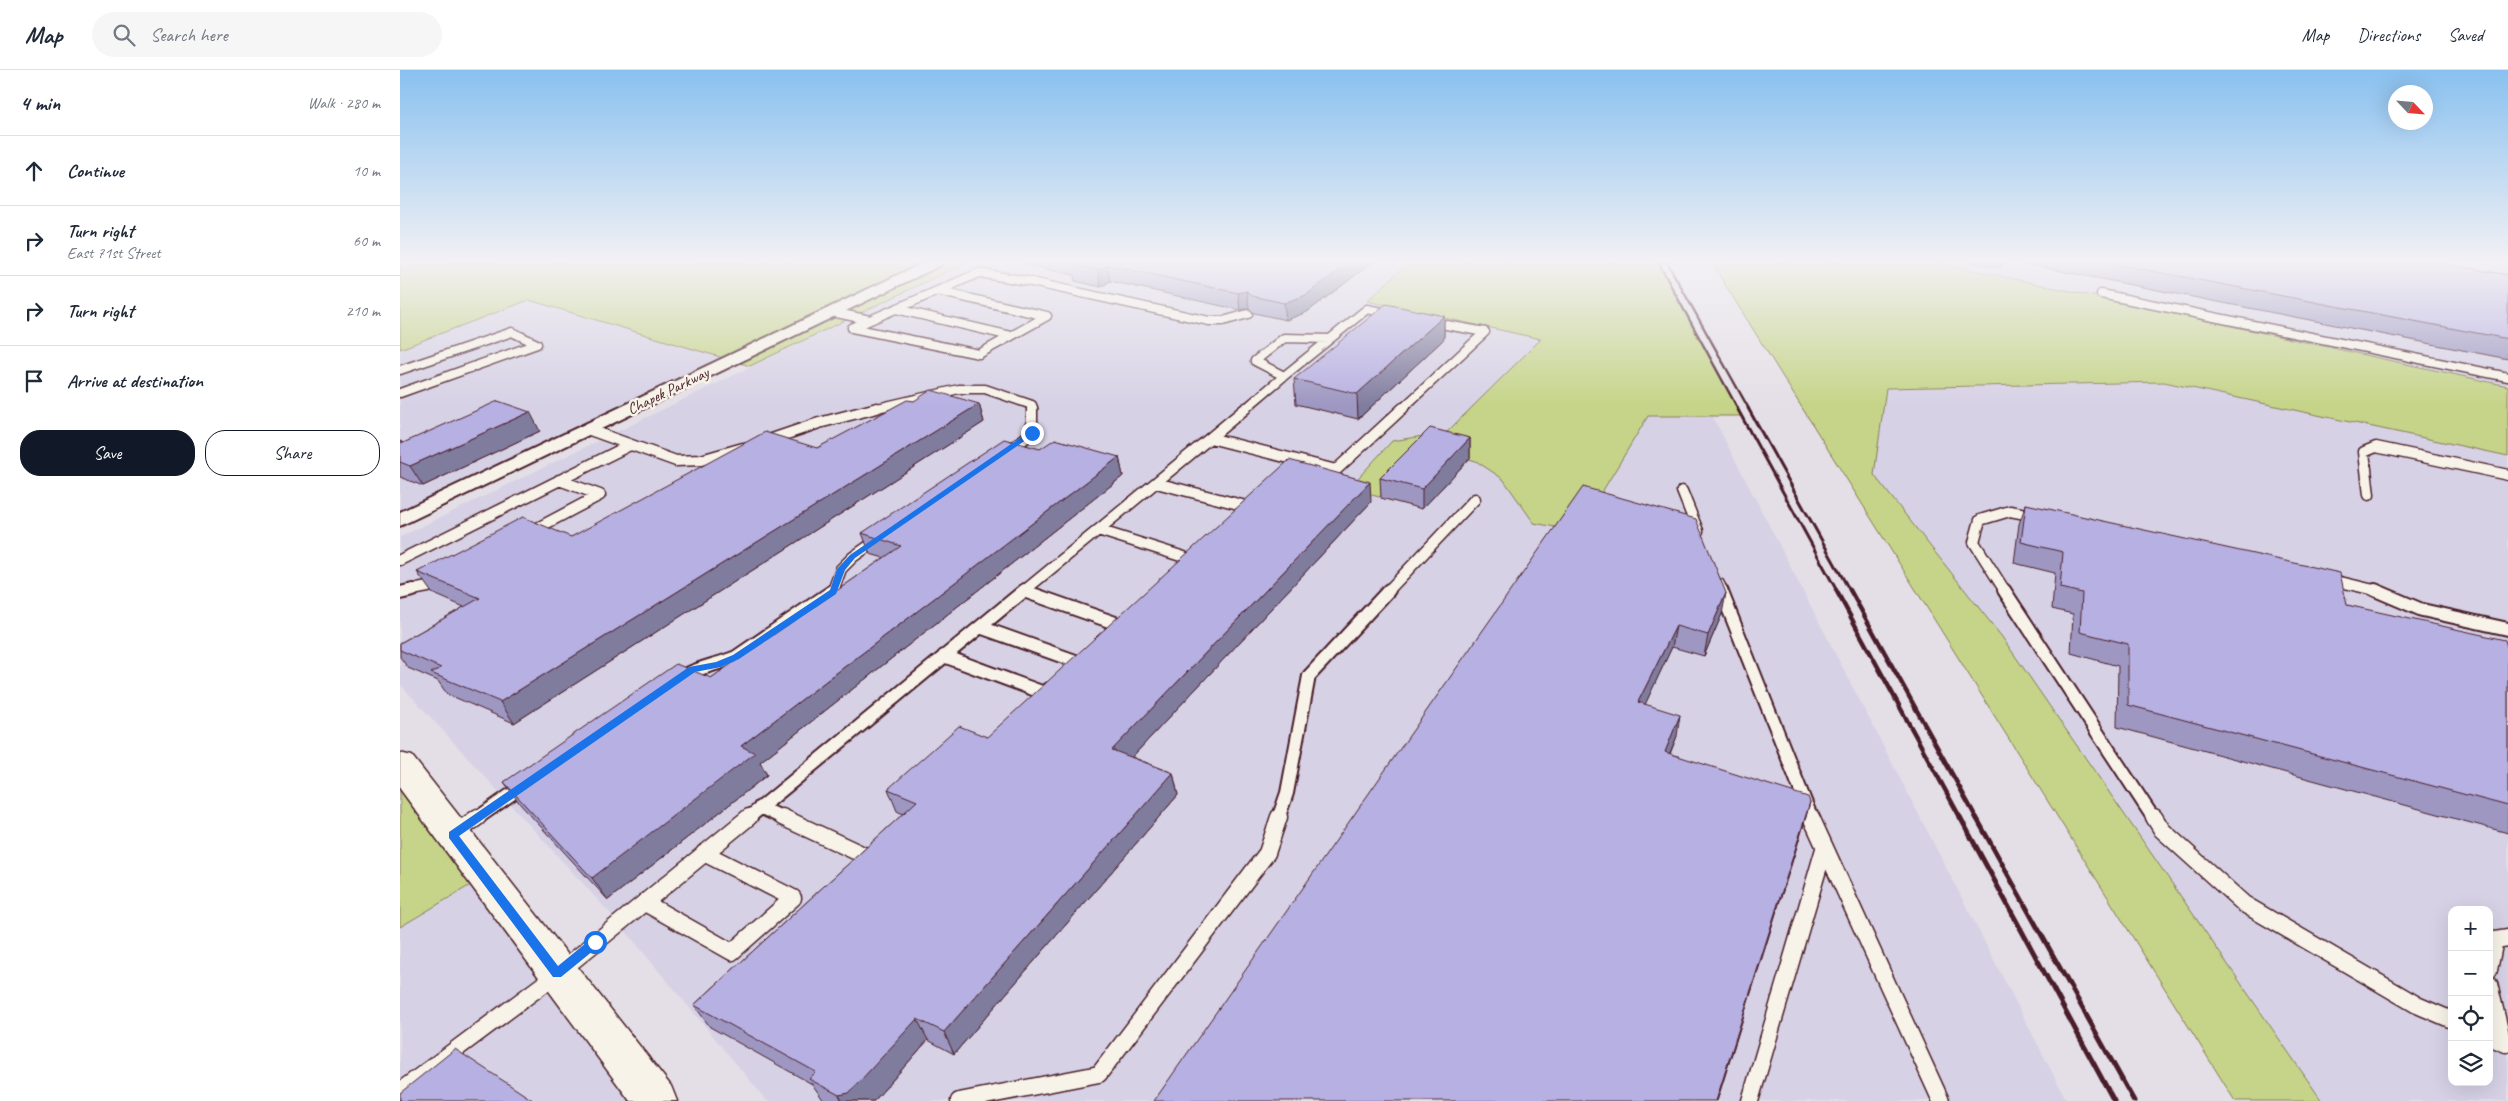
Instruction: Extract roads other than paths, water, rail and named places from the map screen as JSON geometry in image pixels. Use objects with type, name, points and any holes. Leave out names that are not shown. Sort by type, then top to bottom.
[{"type":"main road","points":[[400,765],[557,974],[656,1101]]},
{"type":"street","name":"Chapek Parkway","points":[[400,520],[836,310]]},
{"type":"lane","points":[[893,310],[852,328],[979,354],[1047,316],[1021,310]]},
{"type":"lane","points":[[901,310],[1011,336]]},
{"type":"lane","points":[[1161,310],[1210,321],[1223,321],[1248,314]]},
{"type":"lane","points":[[400,1091],[557,974],[645,903],[1366,310]]},
{"type":"lane","points":[[1373,310],[1404,316]]},
{"type":"lane","points":[[2180,310],[2508,377]]},
{"type":"lane","points":[[832,312],[870,320]]},
{"type":"lane","points":[[1210,438],[1336,470],[1485,332],[1422,320]]},
{"type":"lane","points":[[400,370],[512,332],[537,344],[400,393]]},
{"type":"lane","points":[[1284,376],[1255,361],[1284,338],[1330,339]]},
{"type":"lane","points":[[587,429],[676,461],[701,460],[819,423],[907,400],[959,389],[985,389],[1032,405],[1034,417],[1032,433],[997,459]]},
{"type":"lane","points":[[400,560],[630,445]]},
{"type":"lane","points":[[2370,495],[2364,452],[2376,447],[2508,475]]},
{"type":"lane","points":[[523,536],[600,495],[559,480]]},
{"type":"lane","points":[[1156,483],[1246,506]]},
{"type":"lane","points":[[1682,491],[1704,546]]},
{"type":"lane","points":[[959,1101],[1099,1074],[1266,853],[1287,793],[1309,676],[1475,499]]},
{"type":"lane","points":[[2048,518],[2010,511],[1980,520],[1974,542],[2037,642],[2162,830],[2244,904],[2417,1004],[2448,1018]]},
{"type":"lane","points":[[670,684],[692,670],[718,665],[736,657],[834,592],[841,569],[853,557],[893,530]]},
{"type":"lane","points":[[1098,530],[1184,558]]},
{"type":"lane","points":[[400,593],[428,586],[454,573]]},
{"type":"lane","points":[[1715,574],[1824,849],[1941,1101]]},
{"type":"lane","points":[[2316,577],[2374,590],[2422,610],[2508,628]]},
{"type":"lane","points":[[1024,591],[1118,624],[1104,637]]},
{"type":"lane","points":[[944,656],[1044,693],[1081,659],[980,626]]},
{"type":"lane","points":[[453,835],[536,777]]},
{"type":"lane","points":[[760,807],[872,859]]},
{"type":"lane","points":[[1750,1101],[1824,849]]},
{"type":"lane","points":[[645,903],[732,952],[793,898],[704,853]]},
{"type":"lane","points":[[2493,951],[2495,940],[2508,938]]},
{"type":"lane","points":[[2491,996],[2500,1042]]},
{"type":"railway","points":[[1684,310],[1738,409]]},
{"type":"railway","points":[[1694,310],[1749,409]]},
{"type":"railway","points":[[1737,408],[1837,591]]},
{"type":"railway","points":[[1748,408],[1850,591]]},
{"type":"railway","points":[[1836,590],[1961,819]]},
{"type":"railway","points":[[1850,590],[1977,819]]},
{"type":"railway","points":[[1960,817],[2114,1101]]},
{"type":"railway","points":[[1976,817],[2134,1101]]}]
